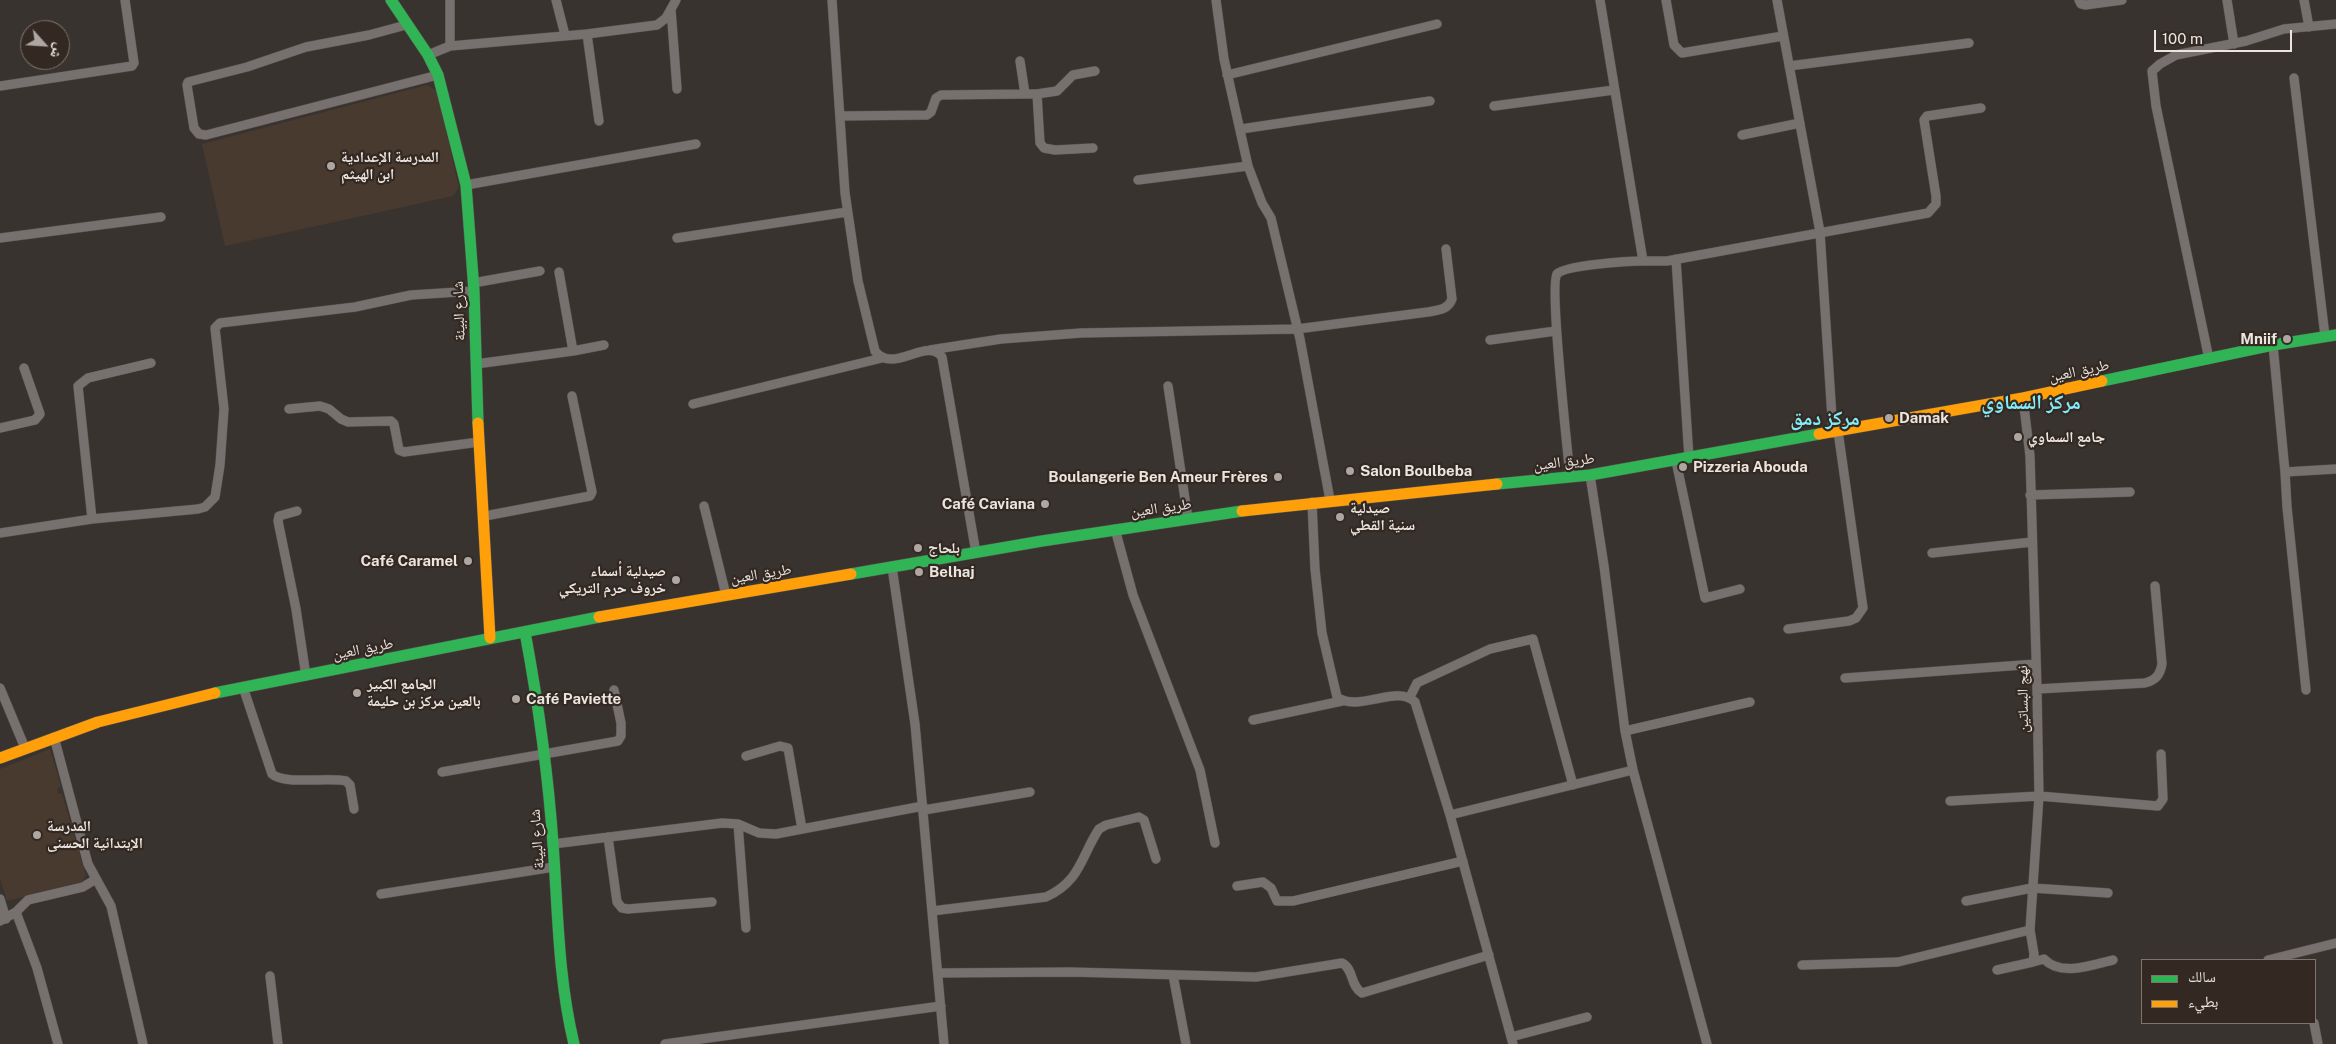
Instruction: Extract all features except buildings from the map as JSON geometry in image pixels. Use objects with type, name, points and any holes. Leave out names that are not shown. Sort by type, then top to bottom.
[{"type":"main road","name":"شارع البيئة","points":[[390,0],[428,55],[438,75],[466,184],[473,287],[479,442],[485,516],[490,638]]},
{"type":"main road","name":"طريق العين","points":[[0,758],[54,737],[134,712],[243,687],[490,638],[726,595],[1115,529],[1312,502],[1590,475],[2023,398],[2273,345],[2330,335]]},
{"type":"main road","name":"شارع البيئة","points":[[525,632],[544,754],[553,844],[559,969],[568,1023],[574,1044]]},
{"type":"street","points":[[0,86],[132,66],[134,63],[125,0]]},
{"type":"street","points":[[450,0],[450,46]]},
{"type":"street","points":[[556,0],[565,35]]},
{"type":"street","points":[[428,55],[450,46],[587,34],[656,25],[666,18],[676,0]]},
{"type":"street","points":[[832,0],[847,212],[858,281],[870,334],[875,351],[882,358]]},
{"type":"street","points":[[1216,0],[1227,75],[1248,166],[1262,203],[1271,218],[1297,329],[1330,500]]},
{"type":"street","points":[[1600,0],[1643,261]]},
{"type":"street","points":[[1666,0],[1674,45],[1682,53],[1783,36]]},
{"type":"street","points":[[1777,0],[1820,232],[1835,432],[1863,608],[1856,618],[1849,621],[1788,629]]},
{"type":"street","points":[[2079,0],[2081,4],[2085,5],[2122,0]]},
{"type":"street","points":[[2227,0],[2234,44]]},
{"type":"street","points":[[2304,0],[2309,27]]},
{"type":"street","points":[[671,8],[677,89]]},
{"type":"street","points":[[1227,75],[1437,24]]},
{"type":"street","points":[[2209,359],[2156,106],[2152,71],[2160,64],[2176,56],[2234,44],[2284,29],[2336,24]]},
{"type":"street","points":[[406,25],[306,48],[248,67],[188,82],[194,128],[199,134],[206,135],[438,75]]},
{"type":"street","points":[[587,34],[599,121]]},
{"type":"street","points":[[1789,66],[1969,43]]},
{"type":"street","points":[[1020,61],[1025,94]]},
{"type":"street","points":[[840,116],[927,115],[932,112],[936,98],[941,95],[1036,94],[1057,91],[1073,75],[1095,71]]},
{"type":"street","points":[[2294,78],[2330,335]]},
{"type":"street","points":[[1494,106],[1614,90]]},
{"type":"street","points":[[1036,94],[1040,143],[1044,148],[1055,150],[1093,148]]},
{"type":"street","points":[[1241,129],[1430,100]]},
{"type":"street","points":[[1570,477],[1556,331],[1555,278],[1558,274],[1583,266],[1626,260],[1676,259],[1931,211],[1936,204],[1936,196],[1924,120],[1927,116],[1981,108]]},
{"type":"street","points":[[1742,135],[1800,123]]},
{"type":"street","points":[[466,184],[696,144]]},
{"type":"street","points":[[1138,180],[1248,166]]},
{"type":"street","points":[[677,238],[847,212]]},
{"type":"street","points":[[0,238],[162,217]]},
{"type":"street","points":[[692,404],[882,358],[891,360],[930,350],[1001,339],[1081,333],[1297,329],[1445,308],[1450,305],[1452,300],[1446,249]]},
{"type":"street","points":[[1676,259],[1689,458]]},
{"type":"street","points":[[0,533],[92,519],[205,507],[215,497],[224,425],[215,328],[217,325],[356,307],[411,295],[473,287],[540,271]]},
{"type":"street","points":[[559,272],[574,352]]},
{"type":"street","points":[[1490,340],[1556,331]]},
{"type":"street","points":[[476,364],[574,352],[604,345]]},
{"type":"street","points":[[2273,345],[2306,690]]},
{"type":"street","points":[[930,350],[937,352],[942,357],[976,553]]},
{"type":"street","points":[[92,519],[78,386],[88,378],[151,363]]},
{"type":"street","points":[[0,428],[35,420],[40,414],[24,368]]},
{"type":"street","points":[[1168,386],[1188,519]]},
{"type":"street","points":[[485,516],[590,496],[592,492],[572,396]]},
{"type":"street","name":"نهج البساتين","points":[[2023,398],[2030,456],[2039,796],[2030,930],[2034,954],[2033,962]]},
{"type":"street","points":[[289,408],[320,406],[348,422],[391,421],[394,424],[399,450],[404,452],[479,442]]},
{"type":"street","points":[[1676,460],[1705,598],[1740,589]]},
{"type":"street","points":[[2285,472],[2336,469]]},
{"type":"street","points":[[1590,475],[1604,566],[1625,731],[1633,770],[1707,1044]]},
{"type":"street","points":[[2030,495],[2130,492]]},
{"type":"street","points":[[1312,502],[1315,569],[1322,633],[1336,697],[1350,703],[1410,697]]},
{"type":"street","points":[[704,506],[726,595]]},
{"type":"street","points":[[297,510],[278,516],[278,521],[296,609],[306,676]]},
{"type":"street","points":[[1115,529],[1133,595],[1200,770],[1215,843]]},
{"type":"street","points":[[1932,553],[2032,542]]},
{"type":"street","points":[[892,567],[916,724],[944,1044]]},
{"type":"street","points":[[2037,689],[2145,683],[2154,680],[2159,674],[2162,664],[2155,586]]},
{"type":"street","points":[[1410,697],[1418,683],[1490,649],[1533,639],[1573,785]]},
{"type":"street","points":[[1844,678],[2036,664]]},
{"type":"street","points":[[243,687],[272,774],[280,778],[346,781],[350,785],[354,809]]},
{"type":"street","points":[[0,688],[25,748]]},
{"type":"street","points":[[442,772],[618,740],[621,736],[621,723],[614,690]]},
{"type":"street","points":[[1410,697],[1420,714],[1450,815],[1512,1041],[1587,1017]]},
{"type":"street","points":[[1253,720],[1342,701]]},
{"type":"street","points":[[1625,731],[1750,702]]},
{"type":"street","points":[[54,737],[76,825],[88,864],[111,906],[142,1044]]},
{"type":"street","points":[[746,756],[780,746],[788,748],[802,829]]},
{"type":"street","points":[[1950,801],[2039,796],[2158,806],[2163,799],[2161,754]]},
{"type":"street","points":[[1450,815],[1633,770]]},
{"type":"street","points":[[553,844],[722,823],[738,824],[759,833],[776,834],[923,808],[1030,792]]},
{"type":"street","points":[[932,911],[1046,896],[1056,892],[1069,883],[1087,855],[1100,829],[1118,822],[1142,818],[1146,824],[1156,859]]},
{"type":"street","points":[[738,824],[746,928]]},
{"type":"street","points":[[608,837],[614,869],[617,902],[622,908],[712,902]]},
{"type":"street","points":[[1237,886],[1263,882],[1271,888],[1277,901],[1293,901],[1463,861]]},
{"type":"street","points":[[381,894],[554,867]]},
{"type":"street","points":[[0,899],[3,920],[16,912],[28,900],[83,886],[96,879]]},
{"type":"street","points":[[1966,901],[2032,888],[2108,893]]},
{"type":"street","points":[[16,912],[37,968],[58,1044]]},
{"type":"street","points":[[1802,965],[1898,962],[2030,930]]},
{"type":"street","points":[[2276,959],[2302,956],[2336,944]]},
{"type":"street","points":[[938,973],[1071,972],[1256,977],[1342,963],[1349,969],[1357,990],[1367,993],[1489,955]]},
{"type":"street","points":[[1997,970],[2044,959],[2049,965],[2074,969],[2113,960]]},
{"type":"street","points":[[1173,975],[1186,1044]]},
{"type":"street","points":[[270,976],[278,1044]]},
{"type":"street","points":[[665,1044],[941,1006]]},
{"type":"street","points":[[2314,1024],[2318,1044]]},
{"type":"shaded area","name":"المدرسة الإعدادية ابن الهيثم","points":[[427,85],[437,91],[459,188],[453,196],[225,246],[202,144]]},
{"type":"shaded area","name":"المدرسة الإبتدائية الحسنى","points":[[50,749],[61,786],[57,789],[58,794],[62,794],[86,875],[82,882],[7,901],[0,878],[0,769]]},
{"type":"traffic: fast","points":[[391,0],[428,55],[438,75],[466,185],[474,291],[478,423]]},
{"type":"traffic: fast","points":[[2102,381],[2273,345],[2336,335]]},
{"type":"traffic: fast","points":[[1497,484],[1590,475],[1819,434]]},
{"type":"traffic: fast","points":[[851,574],[1042,541],[1242,511]]},
{"type":"traffic: fast","points":[[215,693],[599,617]]},
{"type":"traffic: fast","points":[[525,632],[545,764],[551,817],[559,944],[574,1044]]},
{"type":"traffic: slow","points":[[1819,434],[2023,398],[2102,381]]},
{"type":"traffic: slow","points":[[478,423],[490,638]]},
{"type":"traffic: slow","points":[[1242,511],[1497,484]]},
{"type":"traffic: slow","points":[[599,617],[851,574]]},
{"type":"traffic: slow","points":[[0,758],[98,722],[215,693]]},
{"type":"place","name":"المدرسة الإعدادية ابن الهيثم","points":[[331,166]]},
{"type":"place","name":"Mniif","points":[[2287,339]]},
{"type":"place","name":"Damak","points":[[1889,418]]},
{"type":"place","name":"جامع السماوي","points":[[2018,437]]},
{"type":"place","name":"Pizzeria Abouda","points":[[1683,467]]},
{"type":"place","name":"Salon Boulbeba","points":[[1350,471]]},
{"type":"place","name":"Boulangerie Ben Ameur Frères","points":[[1278,477]]},
{"type":"place","name":"Café Caviana","points":[[1045,504]]},
{"type":"place","name":"صيدلية سنية القطي","points":[[1340,517]]},
{"type":"place","name":"بلحاج","points":[[918,548]]},
{"type":"place","name":"Café Caramel","points":[[468,561]]},
{"type":"place","name":"Belhaj","points":[[919,572]]},
{"type":"place","name":"صيدلية أسماء خروف حرم التريكي","points":[[676,580]]},
{"type":"place","name":"الجامع الكبير بالعين مركز بن حليمة","points":[[357,693]]},
{"type":"place","name":"Café Paviette","points":[[516,699]]},
{"type":"place","name":"المدرسة الإبتدائية الحسنى","points":[[37,835]]},
{"type":"district","name":"مركز السماوي","points":[[2031,403]]},
{"type":"district","name":"مركز دمق","points":[[1825,419]]}]
